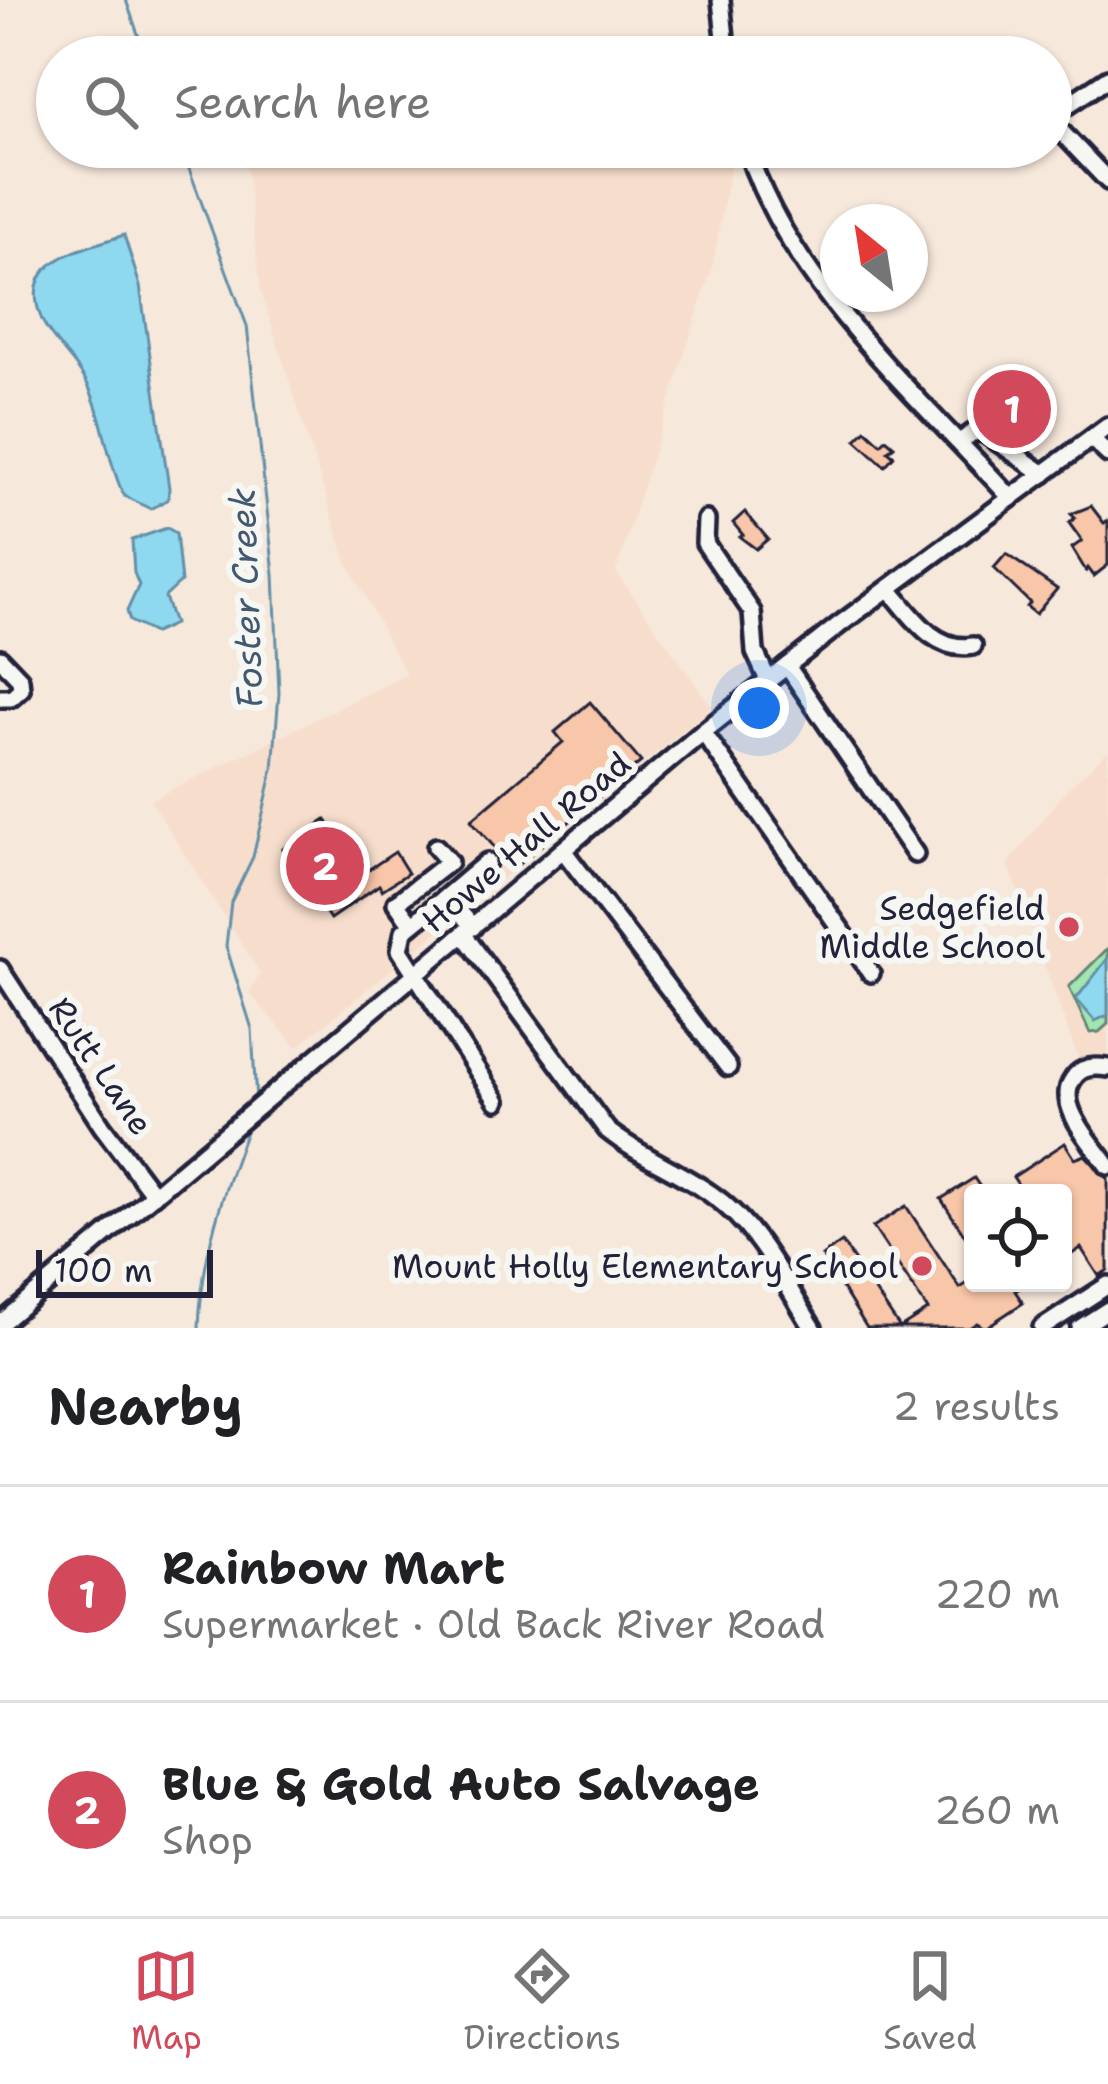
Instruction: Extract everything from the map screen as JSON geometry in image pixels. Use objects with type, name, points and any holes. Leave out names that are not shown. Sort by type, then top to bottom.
[{"type":"street","points":[[721,0],[725,36]]},
{"type":"street","points":[[1072,103],[1108,78]]},
{"type":"street","points":[[1072,141],[1108,181]]},
{"type":"street","points":[[755,168],[778,226],[814,280],[1011,498]]},
{"type":"street","name":"Howe Hall Road","points":[[6,1324],[703,732],[1108,426]]},
{"type":"street","points":[[960,442],[977,431],[1044,474]]},
{"type":"street","points":[[1092,439],[1108,454]]},
{"type":"street","points":[[983,468],[1005,447]]},
{"type":"street","points":[[706,520],[704,543],[752,612],[755,652],[768,680]]},
{"type":"street","points":[[889,589],[941,643],[957,649],[973,646]]},
{"type":"street","points":[[0,658],[20,679],[21,689],[10,698],[0,698]]},
{"type":"street","points":[[787,666],[915,854]]},
{"type":"street","points":[[703,732],[872,973]]},
{"type":"street","points":[[411,923],[396,903],[449,862],[436,847]]},
{"type":"street","points":[[563,850],[728,1067]]},
{"type":"street","points":[[487,862],[411,923],[400,950],[497,1101]]},
{"type":"street","points":[[435,906],[459,911],[468,931],[607,1130],[632,1150],[712,1194],[743,1221],[813,1328]]},
{"type":"street","name":"Rutt Lane","points":[[0,969],[102,1126],[154,1195]]},
{"type":"street","points":[[1108,1068],[1082,1070],[1067,1092],[1073,1114],[1108,1166]]},
{"type":"street","points":[[1042,1328],[1108,1285]]},
{"type":"street","points":[[1080,1328],[1108,1310]]},
{"type":"shaded area","points":[[246,168],[730,168],[713,264],[616,572],[712,707],[297,1047],[249,993],[260,973],[150,800],[406,675],[346,560],[261,292]]},
{"type":"shaded area","name":"Sedgefield Middle School","points":[[1108,751],[1108,1068],[1079,1061],[1008,864],[1067,789]]},
{"type":"green space","points":[[1108,948],[1108,1024],[1090,1033],[1069,987]]},
{"type":"water","points":[[124,235],[140,286],[169,488],[168,499],[151,509],[124,496],[86,381],[46,328],[36,299],[45,270],[58,260]]},
{"type":"water","points":[[167,528],[176,533],[181,582],[165,597],[174,624],[154,633],[130,621],[127,611],[139,585],[132,540]]},
{"type":"water","points":[[1108,958],[1108,1015],[1095,1021],[1076,999]]},
{"type":"building","points":[[1006,390],[1032,409],[1018,428],[992,409]]},
{"type":"building","points":[[866,430],[881,444],[886,439],[894,446],[888,451],[894,456],[885,466],[856,440]]},
{"type":"building","points":[[1091,506],[1104,523],[1108,521],[1108,565],[1094,576],[1072,548],[1082,541],[1069,523],[1075,518],[1071,514]]},
{"type":"building","points":[[745,512],[768,539],[756,549],[740,537],[733,523]]},
{"type":"building","points":[[1006,554],[1057,589],[1036,614],[994,568]]},
{"type":"building","points":[[590,702],[641,762],[513,869],[471,820],[563,742],[555,732]]},
{"type":"building","points":[[326,820],[362,874],[395,852],[408,873],[382,890],[379,885],[330,919],[283,849]]},
{"type":"building","points":[[1065,1143],[1075,1159],[1085,1155],[1108,1179],[1108,1270],[1099,1276],[1081,1248],[1072,1254],[1072,1184],[1018,1184],[1013,1177]]},
{"type":"building","points":[[964,1184],[964,1234],[941,1199]]},
{"type":"building","name":"Mount Holly Elementary School","points":[[906,1206],[960,1288],[964,1286],[964,1292],[1016,1292],[1023,1303],[985,1328],[977,1323],[969,1328],[900,1328],[928,1310],[873,1227]]},
{"type":"building","points":[[842,1242],[900,1328],[867,1328],[822,1256]]},
{"type":"waterway","name":"Foster Creek","points":[[126,0],[139,36]]},
{"type":"waterway","name":"Foster Creek","points":[[189,168],[247,326],[274,574],[279,693],[273,769],[253,857],[231,902],[226,946],[252,1029],[256,1101]]},
{"type":"waterway","name":"Foster Creek","points":[[199,1328],[216,1223],[250,1121]]},
{"type":"place","name":"Rainbow Mart","points":[[1012,409]]},
{"type":"place","name":"Blue & Gold Auto Salvage","points":[[325,866]]},
{"type":"place","name":"Sedgefield Middle School","points":[[1069,927]]},
{"type":"place","name":"Mount Holly Elementary School","points":[[922,1266]]}]
